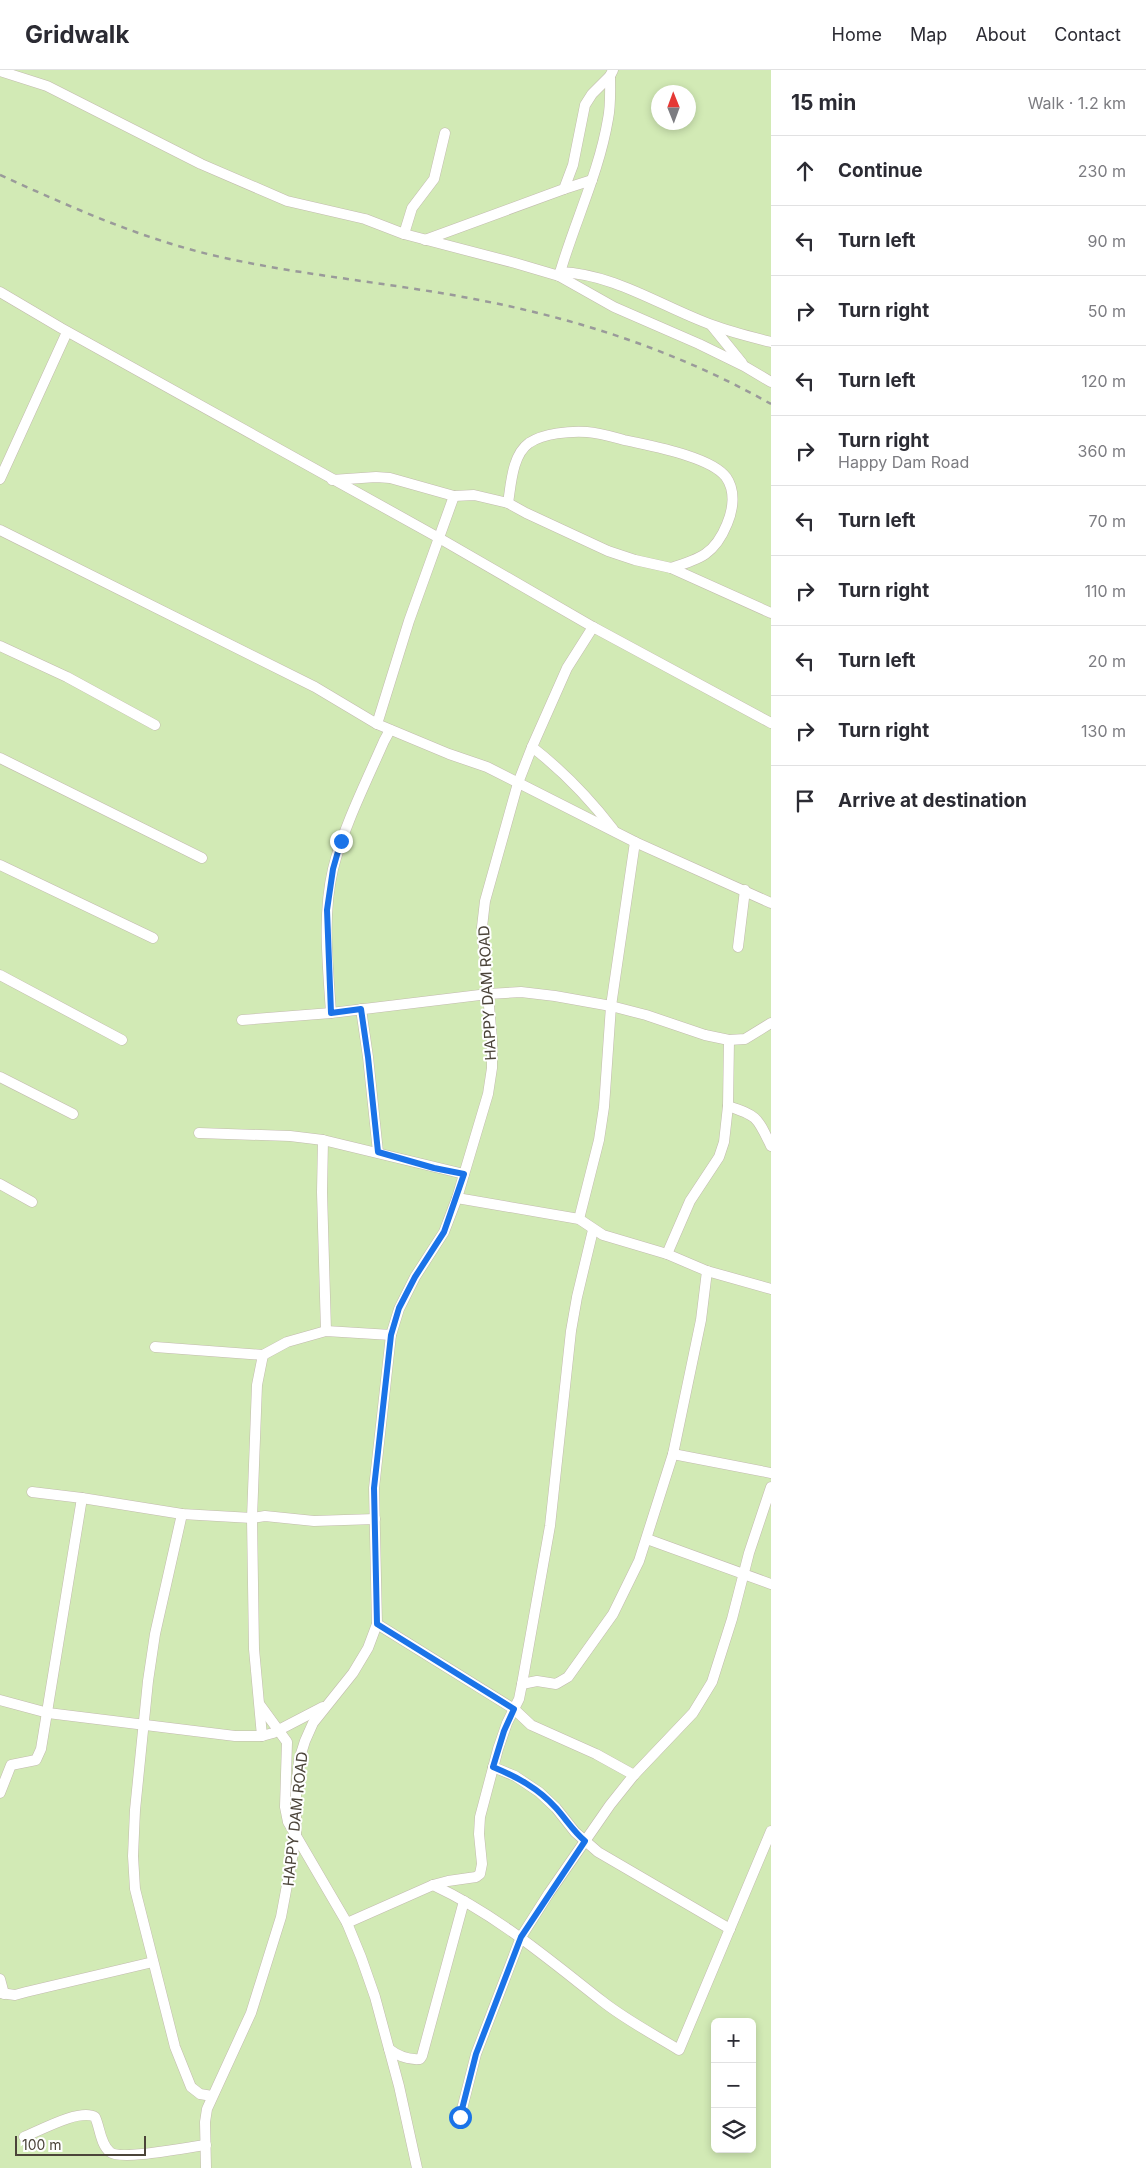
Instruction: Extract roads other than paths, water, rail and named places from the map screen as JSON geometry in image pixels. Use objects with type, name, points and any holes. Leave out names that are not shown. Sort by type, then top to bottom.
[{"type":"street","points":[[0,71],[47,86],[201,164],[288,201],[365,220],[425,240],[560,274],[588,274],[663,303],[711,325],[771,342]]},
{"type":"street","points":[[560,274],[592,180],[609,116],[612,73]]},
{"type":"street","points":[[564,189],[574,165],[585,105],[592,94],[612,73]]},
{"type":"street","points":[[404,234],[412,208],[434,180],[445,134]]},
{"type":"street","points":[[425,240],[592,180]]},
{"type":"street","points":[[560,274],[614,307],[744,366],[771,382]]},
{"type":"street","points":[[0,292],[67,332],[438,538],[593,627],[771,723]]},
{"type":"street","points":[[711,325],[744,366]]},
{"type":"street","points":[[0,479],[67,332]]},
{"type":"street","points":[[508,503],[514,470],[520,453],[528,444],[539,438],[566,432],[589,432],[698,459],[725,476],[731,490],[733,505],[731,515],[720,541],[711,551],[699,559],[671,568]]},
{"type":"street","points":[[332,480],[390,478],[454,496],[474,495],[508,503],[608,551],[635,560],[671,568],[771,613]]},
{"type":"street","points":[[377,724],[409,622],[430,569],[438,538],[454,496]]},
{"type":"street","points":[[0,530],[315,687],[377,724],[486,766],[635,842],[746,890],[771,903]]},
{"type":"street","name":"HAPPY DAM ROAD","points":[[206,2168],[205,2122],[212,2096],[251,2013],[281,1917],[296,1836],[296,1792],[299,1760],[313,1723],[353,1673],[368,1648],[377,1624],[374,1488],[391,1335],[399,1308],[415,1277],[444,1232],[457,1198],[488,1094],[492,1068],[482,927],[485,901],[518,783],[532,746],[568,668],[593,627]]},
{"type":"street","points":[[0,646],[67,678],[155,725]]},
{"type":"street","points":[[331,1013],[327,910],[333,869],[341,841],[390,730]]},
{"type":"street","points":[[532,746],[557,766],[584,793],[615,831]]},
{"type":"street","points":[[0,758],[202,858]]},
{"type":"street","points":[[580,1220],[604,1107],[611,1006],[635,842]]},
{"type":"street","points":[[0,865],[153,938]]},
{"type":"street","points":[[738,947],[746,890]]},
{"type":"street","points":[[0,975],[122,1040]]},
{"type":"street","points":[[242,1020],[331,1013],[488,994],[521,992],[611,1006],[646,1015],[705,1035],[729,1040],[745,1039],[771,1023]]},
{"type":"street","points":[[361,1009],[378,1152]]},
{"type":"street","points":[[667,1254],[690,1201],[718,1157],[726,1126],[728,1106],[729,1040]]},
{"type":"street","points":[[0,1077],[73,1114]]},
{"type":"street","points":[[728,1106],[755,1116],[771,1146]]},
{"type":"street","points":[[199,1133],[290,1136],[323,1140],[464,1174]]},
{"type":"street","points":[[323,1140],[322,1192],[326,1330]]},
{"type":"street","points":[[0,1184],[32,1202]]},
{"type":"street","points":[[457,1198],[580,1220],[593,1230],[614,1239],[667,1254],[708,1271],[771,1289]]},
{"type":"street","points":[[347,1923],[433,1886],[448,1881],[476,1877],[481,1872],[480,1816],[504,1731],[522,1684],[550,1526],[571,1331],[593,1230]]},
{"type":"street","points":[[522,1684],[537,1681],[556,1684],[568,1677],[613,1614],[639,1562],[672,1454],[701,1320],[708,1271]]},
{"type":"street","points":[[155,1347],[263,1354],[287,1342],[326,1330],[391,1335]]},
{"type":"street","points":[[262,1736],[254,1649],[252,1518],[257,1385],[263,1354]]},
{"type":"street","points":[[672,1454],[771,1473]]},
{"type":"street","points":[[460,2117],[476,2054],[521,1937],[585,1841],[634,1775],[693,1713],[705,1696],[719,1664],[754,1537],[771,1487]]},
{"type":"street","points":[[32,1492],[182,1514],[252,1518],[265,1516],[314,1522],[375,1519]]},
{"type":"street","points":[[0,1793],[11,1765],[33,1761],[39,1756],[48,1713],[82,1498]]},
{"type":"street","points":[[182,1514],[155,1634],[148,1682],[135,1810],[133,1856],[135,1890],[175,2047],[186,2076],[196,2092],[212,2096]]},
{"type":"street","points":[[646,1539],[771,1584]]},
{"type":"street","points":[[377,1624],[514,1709],[531,1725],[596,1754],[634,1775]]},
{"type":"street","points":[[0,1700],[48,1713],[145,1724],[208,1734],[262,1736],[279,1730],[326,1705]]},
{"type":"street","points":[[260,1705],[285,1738],[288,1748],[286,1816],[347,1923],[375,1997],[417,2168]]},
{"type":"street","points":[[493,1767],[515,1776],[539,1792],[556,1808],[575,1832],[598,1852],[730,1929]]},
{"type":"street","points":[[433,1886],[464,1901],[521,1937],[617,2011],[679,2050],[771,1831]]},
{"type":"street","points":[[389,2049],[412,2060],[420,2059],[422,2056],[464,1901]]},
{"type":"street","points":[[0,1979],[2,1993],[26,1992],[153,1962]]},
{"type":"street","points":[[24,2137],[87,2113],[95,2117],[106,2148],[114,2155],[132,2156],[206,2145]]},
{"type":"street","points":[[410,2168],[413,2150]]},
{"type":"railway","points":[[0,175],[110,223],[196,251],[287,270],[474,299],[551,316],[589,327],[627,339],[700,368],[771,404]]}]
